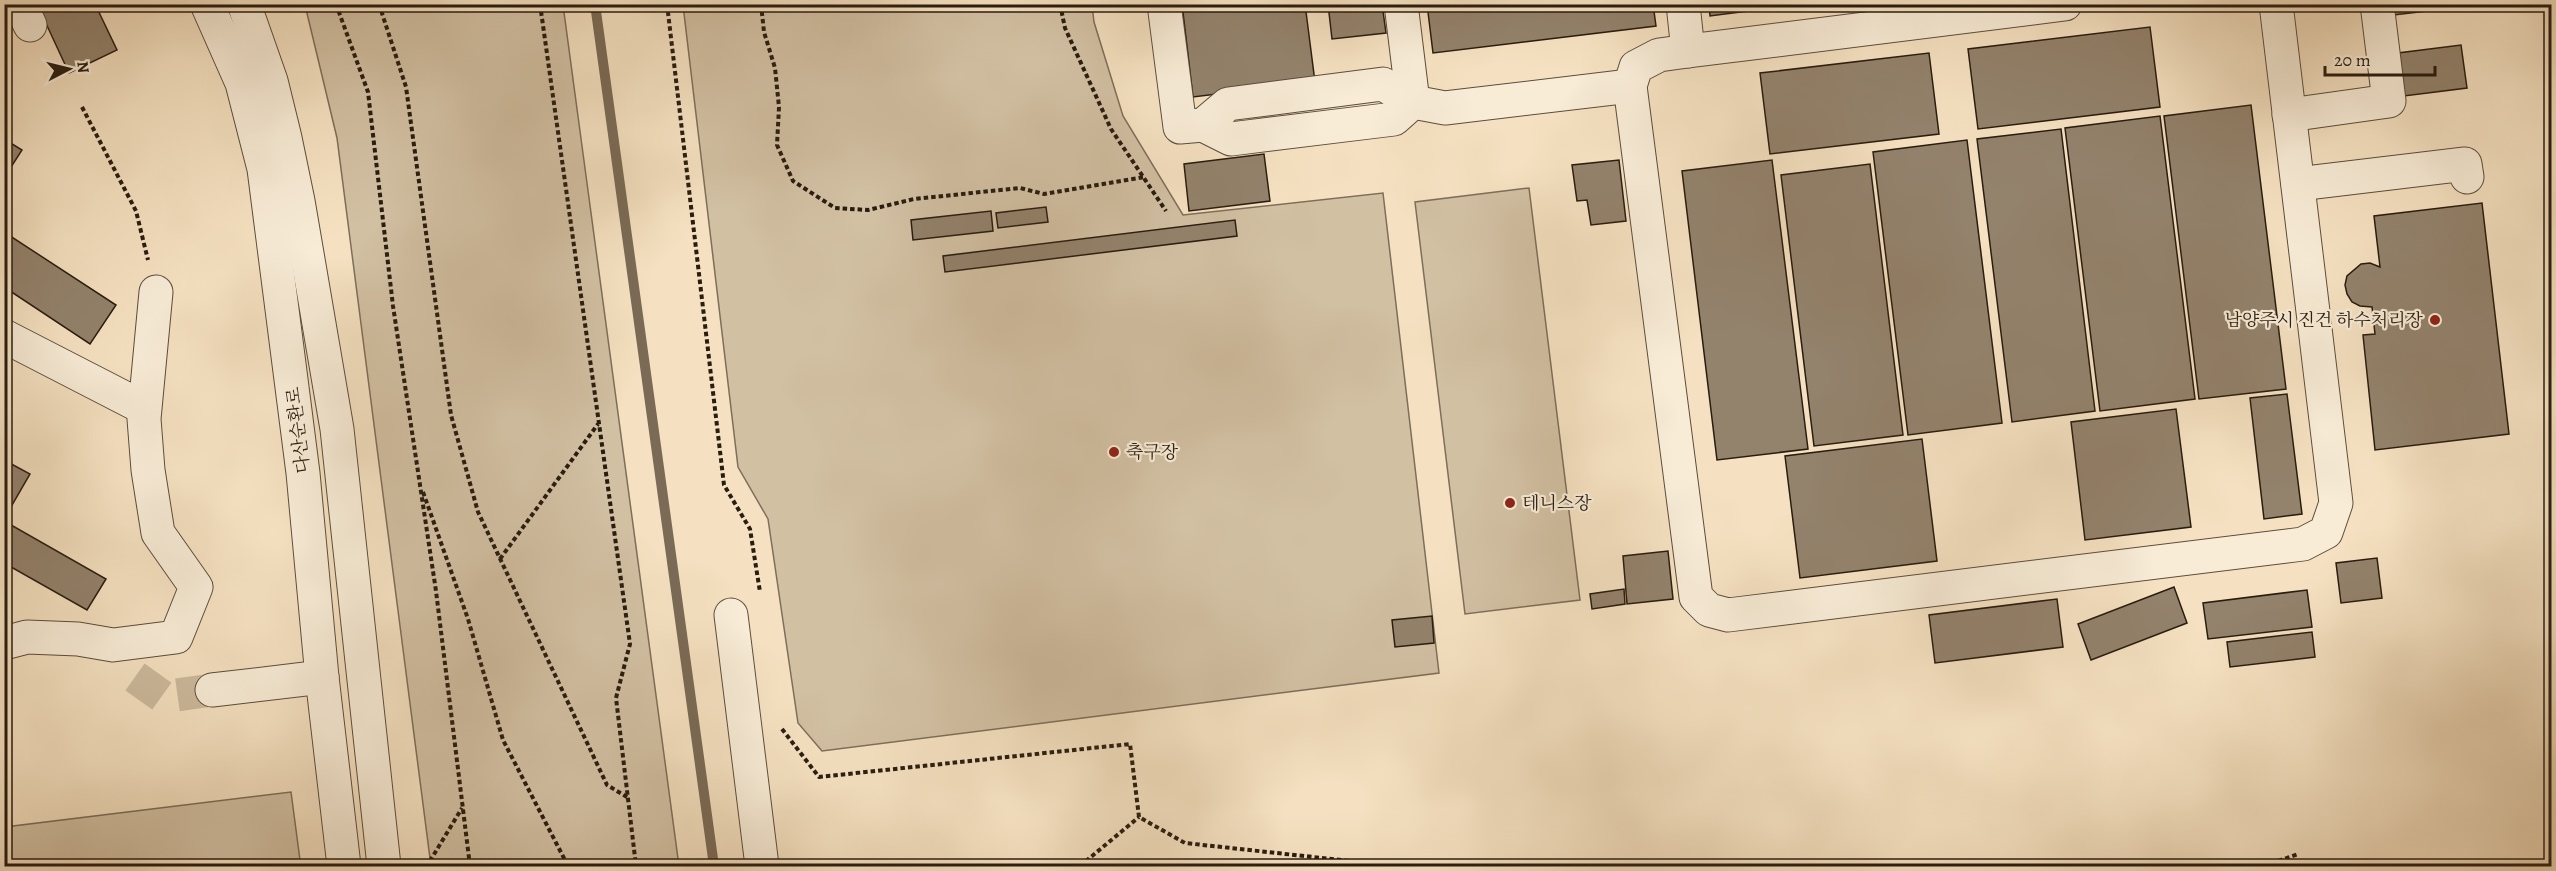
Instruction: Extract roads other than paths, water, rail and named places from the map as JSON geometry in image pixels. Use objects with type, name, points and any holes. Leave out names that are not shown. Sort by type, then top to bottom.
[{"type":"street","name":"다산순환로","points":[[207,4],[242,83],[264,169],[303,473],[322,677],[344,867]]},
{"type":"street","name":"다산순환로","points":[[244,4],[271,81],[285,138],[337,429],[384,867]]},
{"type":"street","points":[[1164,4],[1180,127],[1203,124],[1228,104],[1383,84],[1413,102],[1445,108],[1630,86]]},
{"type":"street","points":[[1401,4],[1413,102]]},
{"type":"street","points":[[1683,4],[1688,51]]},
{"type":"street","points":[[2065,4],[1659,55],[1636,67],[1630,86],[1696,597],[1709,610],[1728,615],[2303,544],[2326,532],[2337,503],[2276,4]]},
{"type":"street","points":[[2289,115],[2389,101],[2377,4]]},
{"type":"street","points":[[2298,184],[2465,164],[2467,177]]},
{"type":"street","points":[[4,643],[27,637],[78,639],[112,645],[176,637],[196,587],[158,533],[148,470],[144,408],[156,292]]},
{"type":"street","points":[[4,336],[144,408]]},
{"type":"street","points":[[731,615],[762,867]]},
{"type":"street","points":[[212,690],[322,677]]},
{"type":"waterway","points":[[595,4],[714,866]]},
{"type":"tunnel","points":[[135,677],[163,697],[212,690]]},
{"type":"place","name":"남양주시 진건 하수처리장","points":[[2435,320]]},
{"type":"place","name":"축구장","points":[[1114,452]]},
{"type":"place","name":"테니스장","points":[[1510,503]]}]
